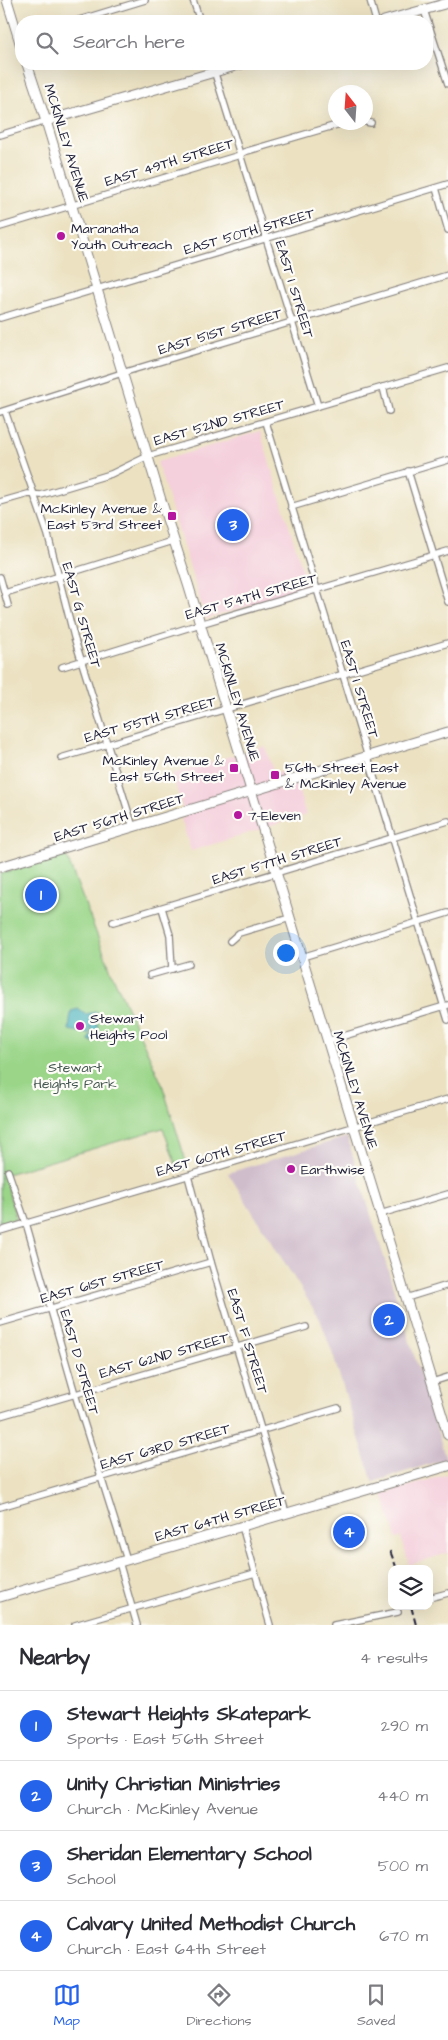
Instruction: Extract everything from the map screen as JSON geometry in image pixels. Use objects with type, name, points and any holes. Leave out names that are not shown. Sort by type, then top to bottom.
[{"type":"main road","points":[[7,0],[15,25]]},
{"type":"main road","points":[[406,15],[448,2]]},
{"type":"main road","name":"MCKINLEY AVENUE","points":[[29,70],[448,1435]]},
{"type":"main road","points":[[46,121],[207,70]]},
{"type":"main road","name":"EAST 56TH STREET","points":[[0,866],[448,732]]},
{"type":"main road","name":"EAST 64TH STREET","points":[[0,1597],[448,1466]]},
{"type":"street","points":[[96,15],[145,0]]},
{"type":"street","points":[[193,0],[198,15]]},
{"type":"street","points":[[370,0],[374,15]]},
{"type":"street","points":[[424,10],[426,15]]},
{"type":"street","points":[[433,38],[448,84]]},
{"type":"street","name":"EAST I STREET","points":[[214,70],[318,406]]},
{"type":"street","points":[[0,134],[46,121]]},
{"type":"street","name":"EAST 49TH STREET","points":[[0,227],[328,128]]},
{"type":"street","name":"EAST 50TH STREET","points":[[0,318],[448,184]]},
{"type":"street","points":[[436,188],[448,230]]},
{"type":"street","name":"EAST 51ST STREET","points":[[2,412],[122,373],[448,275]]},
{"type":"street","name":"EAST 52ND STREET","points":[[0,502],[23,495],[41,495],[111,474],[148,456],[448,368]]},
{"type":"street","points":[[383,387],[389,411]]},
{"type":"street","name":"EAST G STREET","points":[[2,412],[48,535],[57,577],[133,827]]},
{"type":"street","name":"EAST I STREET","points":[[266,422],[392,838],[446,1005],[448,1020]]},
{"type":"street","points":[[291,507],[448,460]]},
{"type":"street","points":[[408,472],[448,602]]},
{"type":"street","points":[[5,593],[173,541]]},
{"type":"street","name":"EAST 54TH STREET","points":[[62,667],[448,551]]},
{"type":"street","points":[[0,577],[8,605]]},
{"type":"street","name":"EAST 55TH STREET","points":[[61,758],[448,643]]},
{"type":"street","name":"EAST 57TH STREET","points":[[113,922],[448,822]]},
{"type":"street","points":[[162,908],[170,935],[172,969]]},
{"type":"street","points":[[302,957],[448,913]]},
{"type":"street","points":[[230,941],[239,933],[290,918]]},
{"type":"street","points":[[150,975],[189,964]]},
{"type":"street","points":[[327,1041],[446,1005]]},
{"type":"street","name":"EAST 60TH STREET","points":[[0,1231],[448,1099]]},
{"type":"street","name":"EAST D STREET","points":[[8,1171],[26,1223],[101,1478],[123,1561],[137,1625]]},
{"type":"street","name":"EAST F STREET","points":[[188,1176],[211,1262],[238,1347],[286,1513]]},
{"type":"street","points":[[380,1214],[448,1194]]},
{"type":"street","name":"EAST 61ST STREET","points":[[0,1323],[211,1262]]},
{"type":"street","points":[[406,1298],[448,1285]]},
{"type":"street","name":"EAST 62ND STREET","points":[[0,1416],[306,1327]]},
{"type":"street","points":[[432,1382],[448,1377]]},
{"type":"street","name":"EAST 63RD STREET","points":[[0,1507],[338,1408]]},
{"type":"street","points":[[242,1526],[270,1625]]},
{"type":"street","points":[[75,1625],[255,1573]]},
{"type":"street","points":[[433,1597],[448,1593]]},
{"type":"street","points":[[334,1625],[398,1612]]},
{"type":"shaded area","points":[[260,431],[308,588],[206,619],[157,462]]},
{"type":"shaded area","points":[[265,746],[274,774],[292,769],[306,815],[191,851],[181,819],[185,817],[172,774]]},
{"type":"shaded area","points":[[347,1137],[446,1459],[373,1482],[320,1319],[228,1173]]},
{"type":"shaded area","points":[[448,1474],[448,1553],[409,1565],[401,1537],[396,1538],[383,1494]]},
{"type":"green space","name":"Stewart Heights Park","points":[[66,855],[113,976],[162,1084],[188,1168],[178,1171],[163,1128],[4,1175],[16,1219],[0,1223],[0,874]]},
{"type":"water","name":"Stewart Heights Pool","points":[[78,1009],[85,1014],[96,1012],[99,1014],[98,1020],[92,1023],[97,1023],[98,1028],[97,1036],[93,1042],[88,1040],[92,1033],[91,1025],[89,1034],[69,1030],[71,1011]]},
{"type":"railway","points":[[390,1551],[395,1565]]},
{"type":"railway","points":[[412,1610],[416,1625]]},
{"type":"place","name":"Maranatha Youth Outreach","points":[[61,236]]},
{"type":"place","name":"McKinley Avenue & East 53rd Street","points":[[172,516]]},
{"type":"place","name":"Sheridan Elementary School","points":[[233,525]]},
{"type":"place","name":"McKinley Avenue & East 56th Street","points":[[234,768]]},
{"type":"place","name":"56th Street East & McKinley Avenue","points":[[275,775]]},
{"type":"place","name":"7-Eleven","points":[[238,815]]},
{"type":"place","name":"Stewart Heights Skatepark","points":[[41,895]]},
{"type":"place","name":"Stewart Heights Pool","points":[[80,1026]]},
{"type":"place","name":"Earthwise","points":[[291,1169]]},
{"type":"place","name":"Unity Christian Ministries","points":[[389,1320]]},
{"type":"place","name":"Calvary United Methodist Church","points":[[349,1532]]}]
